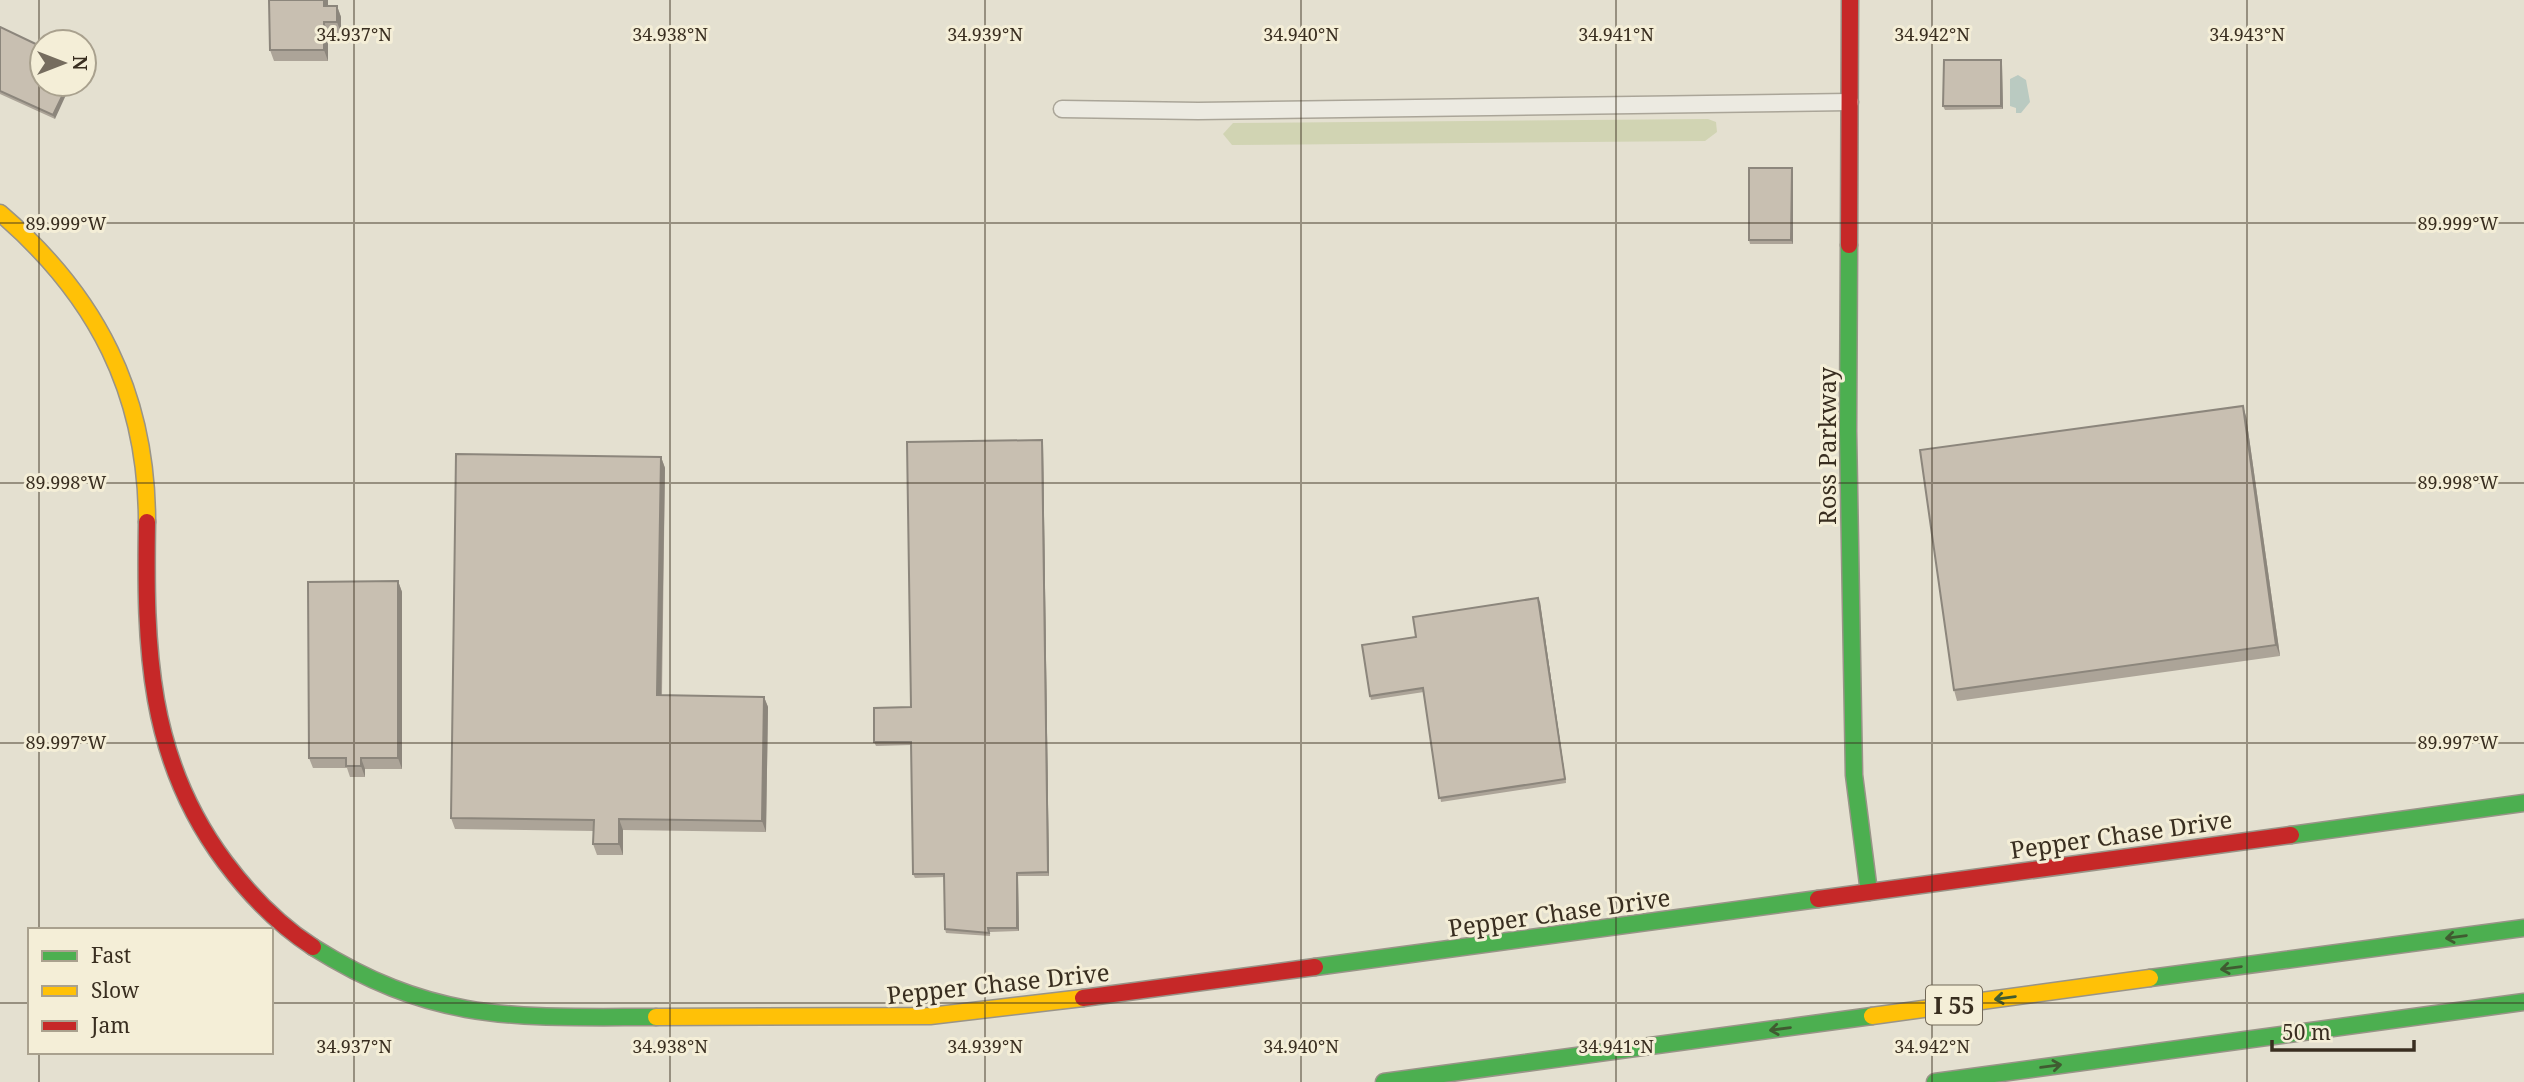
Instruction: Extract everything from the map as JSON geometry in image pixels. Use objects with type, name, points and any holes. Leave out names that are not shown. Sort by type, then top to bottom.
[{"type":"main road","name":"Ross Parkway","points":[[1850,0],[1848,443],[1854,775],[1869,892]]},
{"type":"main road","name":"Pepper Chase Drive","points":[[0,213],[46,253],[84,301],[111,354],[134,415],[143,452],[146,493],[146,590],[153,695],[167,752],[189,806],[220,857],[278,921],[312,948],[391,989],[441,1006],[531,1016],[901,1018],[968,1014],[2524,803]]},
{"type":"main road","name":"I 55","points":[[1384,1082],[2524,928]]},
{"type":"main road","points":[[1934,1082],[2524,1002]]},
{"type":"street","points":[[1062,109],[1198,111],[1850,102]]},
{"type":"green space","points":[[1708,119],[1716,122],[1717,132],[1705,141],[1232,145],[1223,134],[1233,123]]},
{"type":"shaded area","points":[[2018,75],[2026,80],[2030,102],[2021,113],[2016,113],[2016,108],[2010,106],[2010,79]]},
{"type":"building","points":[[269,0],[324,0],[324,6],[337,6],[337,22],[324,22],[324,50],[270,50]]},
{"type":"building","points":[[0,27],[28,40],[28,98],[61,98],[53,115],[0,91]]},
{"type":"building","points":[[1944,60],[2001,60],[2001,106],[1943,106]]},
{"type":"building","points":[[1749,168],[1792,168],[1791,240],[1749,240]]},
{"type":"building","points":[[2243,406],[2276,645],[1954,690],[1920,450]]},
{"type":"building","points":[[1042,440],[1048,872],[1017,873],[1017,928],[988,928],[989,933],[945,929],[944,874],[913,874],[911,742],[874,742],[874,708],[911,707],[907,442]]},
{"type":"building","points":[[456,454],[661,457],[657,695],[764,697],[762,821],[619,819],[619,844],[593,844],[594,820],[451,818]]},
{"type":"building","points":[[398,581],[398,758],[361,758],[361,766],[346,766],[346,758],[309,758],[308,582]]},
{"type":"building","points":[[1538,598],[1565,779],[1439,798],[1423,688],[1370,696],[1362,645],[1416,637],[1413,617]]},
{"type":"traffic: fast","points":[[1849,245],[1848,431],[1854,775],[1869,892]]},
{"type":"traffic: fast","points":[[2291,835],[2524,803]]},
{"type":"traffic: fast","points":[[1315,967],[1818,899]]},
{"type":"traffic: fast","points":[[2150,978],[2524,928]]},
{"type":"traffic: fast","points":[[313,947],[357,972],[399,990],[439,1003],[478,1011],[561,1017],[656,1017]]},
{"type":"traffic: fast","points":[[1935,1082],[2524,1002]]},
{"type":"traffic: fast","points":[[1384,1082],[1872,1016]]},
{"type":"traffic: slow","points":[[0,213],[64,278],[89,313],[110,351],[126,390],[138,431],[145,475],[147,522]]},
{"type":"traffic: slow","points":[[1872,1016],[2150,978]]},
{"type":"traffic: slow","points":[[656,1017],[930,1016],[1083,998]]},
{"type":"traffic: jam","points":[[1849,245],[1850,0]]},
{"type":"traffic: jam","points":[[147,522],[150,657],[156,700],[180,783],[199,823],[234,874],[277,919],[313,947]]},
{"type":"traffic: jam","points":[[1818,899],[2291,835]]},
{"type":"traffic: jam","points":[[1083,998],[1315,967]]}]
